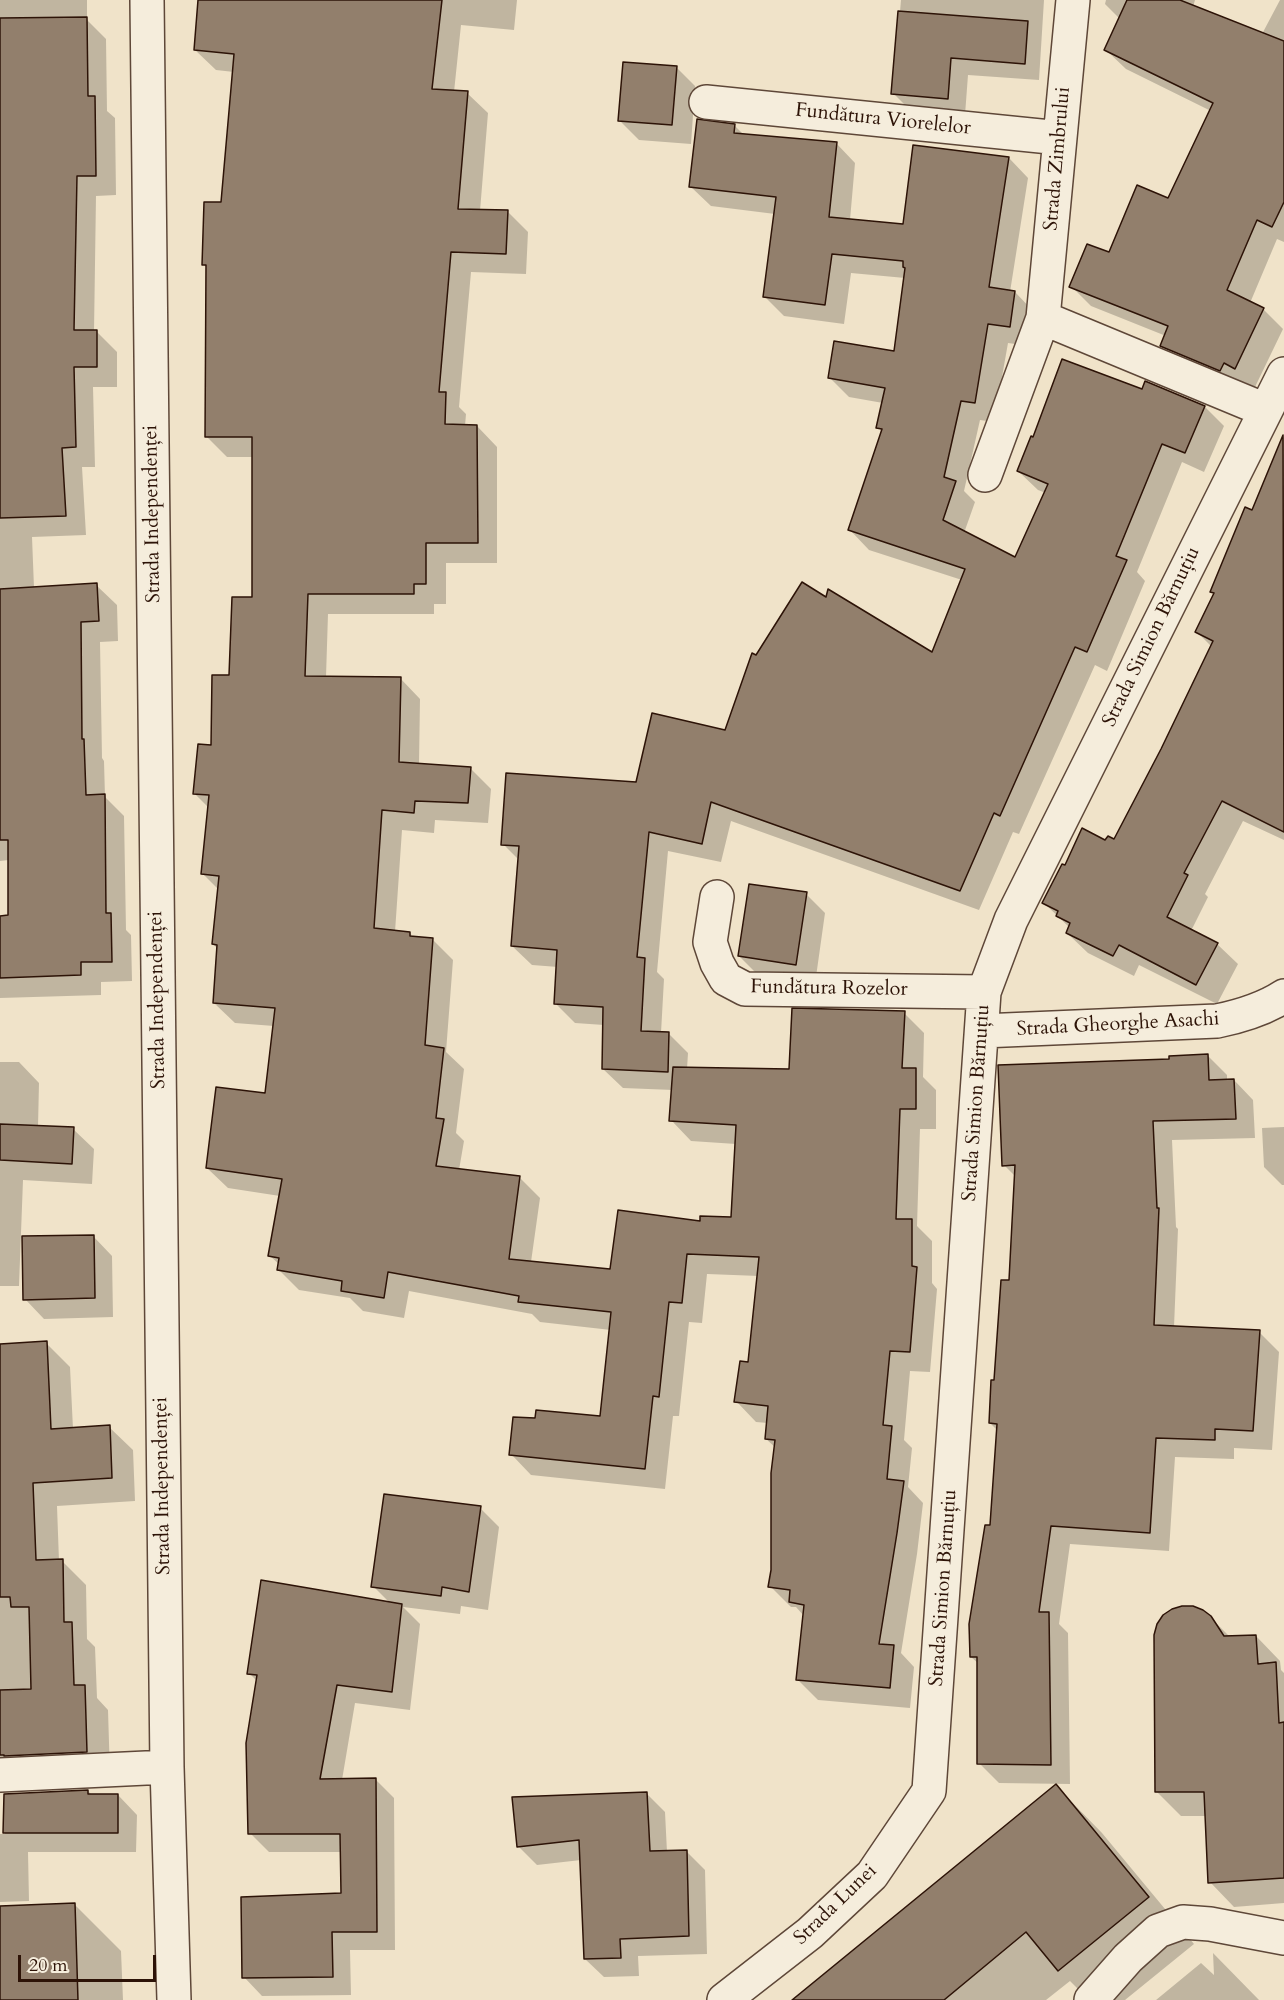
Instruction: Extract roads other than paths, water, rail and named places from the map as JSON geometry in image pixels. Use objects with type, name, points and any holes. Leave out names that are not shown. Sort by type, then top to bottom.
[{"type":"street","name":"Strada Independenței","points":[[147,0],[166,1767],[174,2000]]},
{"type":"street","name":"Strada Zimbrului","points":[[985,475],[1043,318],[1073,0]]},
{"type":"street","name":"Fundătura Viorelelor","points":[[706,102],[1060,138]]},
{"type":"street","points":[[1043,318],[1265,410]]},
{"type":"street","name":"Strada Simion Bărnuțiu","points":[[929,1791],[984,992],[1011,920],[1284,375]]},
{"type":"street","name":"Fundătura Rozelor","points":[[717,897],[710,942],[717,963],[726,979],[745,989],[984,992]]},
{"type":"street","name":"Strada Gheorghe Asachi","points":[[982,1031],[1217,1022],[1244,1015],[1284,996]]},
{"type":"street","points":[[0,1775],[166,1767]]},
{"type":"street","name":"Strada Lunei","points":[[724,2000],[810,1933],[872,1875],[929,1791]]},
{"type":"street","points":[[1091,2000],[1128,1959],[1158,1931],[1183,1922],[1210,1924],[1284,1939]]}]
